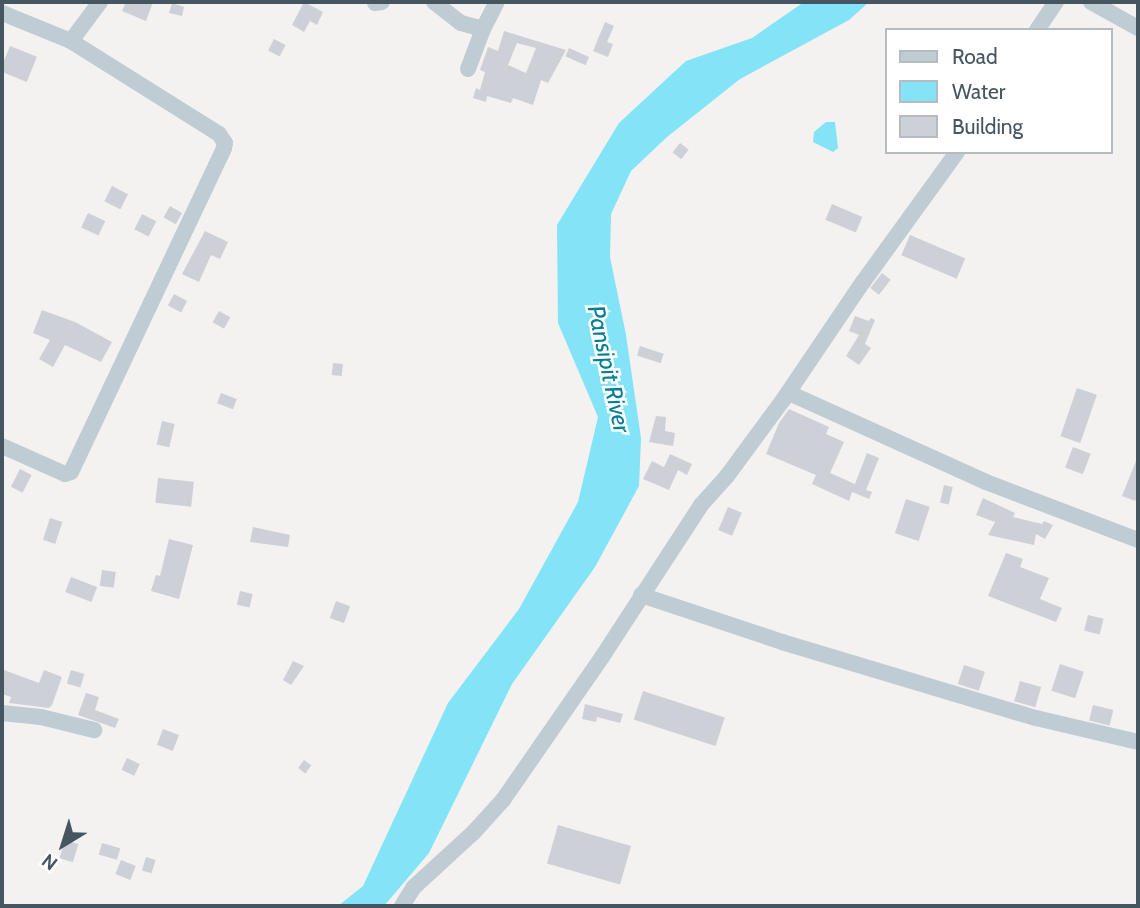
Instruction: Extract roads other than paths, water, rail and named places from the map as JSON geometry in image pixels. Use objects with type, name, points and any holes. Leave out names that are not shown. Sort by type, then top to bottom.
[{"type":"street","points":[[71,41],[100,2]]},
{"type":"street","points":[[434,2],[461,23],[483,29]]},
{"type":"street","points":[[468,68],[497,2]]},
{"type":"street","points":[[1038,28],[1056,2]]},
{"type":"street","points":[[1091,2],[1138,27]]},
{"type":"street","points":[[2,13],[71,41],[219,134],[225,143],[71,472],[65,474],[2,446]]},
{"type":"street","points":[[402,906],[414,887],[503,800],[602,657],[701,505],[727,477],[789,393],[863,282],[956,154]]},
{"type":"street","points":[[789,393],[986,482],[1138,540]]},
{"type":"street","points":[[641,595],[782,642],[1036,718],[1138,742]]},
{"type":"street","points":[[2,713],[41,717],[94,730]]},
{"type":"water","name":"Pansipit River","points":[[804,2],[869,2],[849,20],[740,79],[667,137],[631,171],[611,214],[610,257],[626,335],[641,438],[639,486],[595,567],[512,684],[429,853],[384,906],[338,906],[363,886],[448,703],[519,609],[578,502],[598,417],[558,323],[557,225],[619,123],[686,61],[752,38]]},
{"type":"water","points":[[826,122],[835,122],[838,148],[833,152],[813,142],[814,132]]}]
